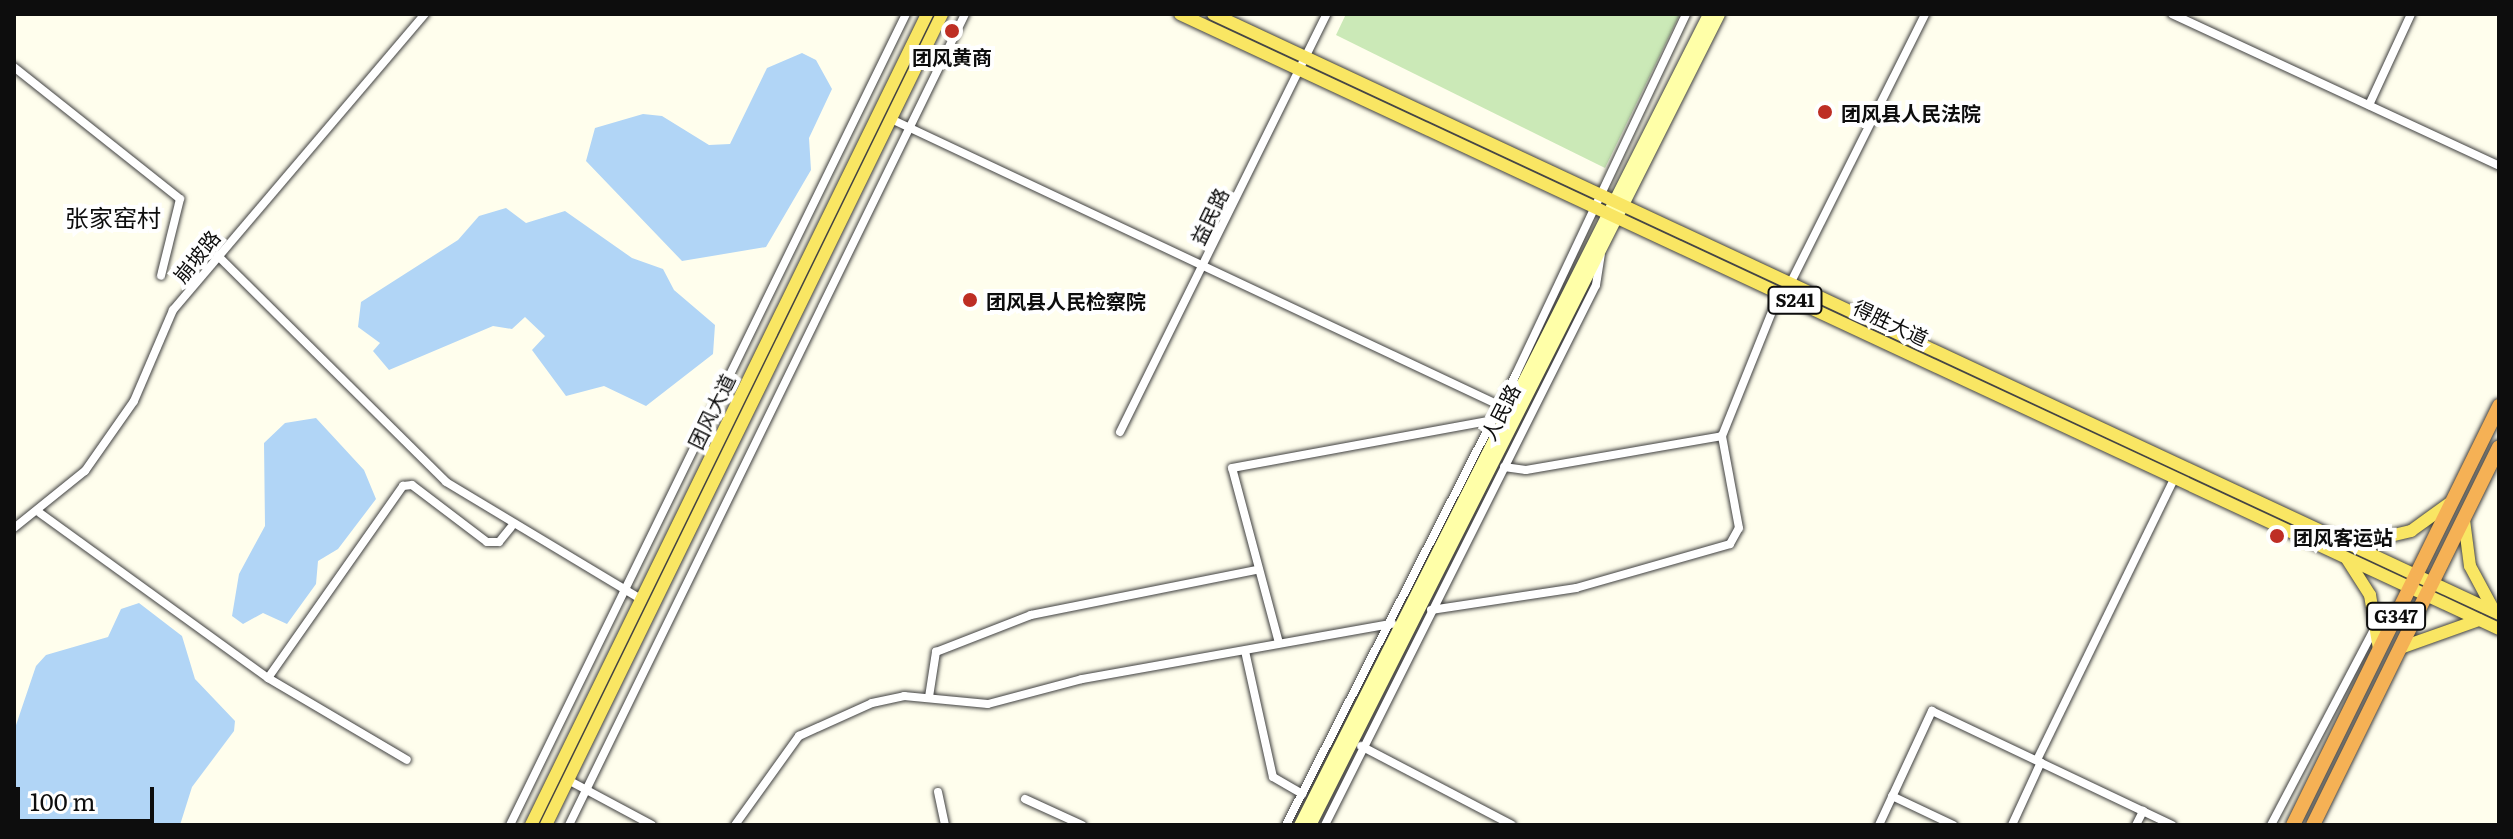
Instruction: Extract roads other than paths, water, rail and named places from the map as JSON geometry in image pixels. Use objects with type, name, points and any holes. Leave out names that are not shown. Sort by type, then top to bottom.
[{"type":"highway","name":"G347","points":[[2293,825],[2499,406]]},
{"type":"highway","name":"G347","points":[[2313,825],[2499,447]]},
{"type":"main road","name":"团风大道","points":[[531,825],[927,14]]},
{"type":"main road","name":"团风大道","points":[[546,825],[942,14]]},
{"type":"main road","name":"得胜大道","points":[[1180,14],[1594,206],[1616,209],[1791,282],[2354,544],[2414,580]]},
{"type":"main road","name":"得胜大道","points":[[1213,14],[1600,193],[1616,209],[1780,292],[2342,554],[2414,580]]},
{"type":"main road","points":[[2354,544],[2411,531],[2453,500]]},
{"type":"main road","points":[[2464,517],[2470,566],[2498,613]]},
{"type":"main road","points":[[2342,554],[2366,586],[2377,623],[2379,651]]},
{"type":"main road","name":"S241","points":[[2414,580],[2499,629]]},
{"type":"main road","name":"S241","points":[[2430,588],[2498,613]]},
{"type":"main road","points":[[2400,648],[2481,620]]},
{"type":"street","name":"崩坡路","points":[[14,528],[40,513],[85,471],[128,412],[168,317],[217,255],[425,14]]},
{"type":"street","points":[[510,825],[906,14]]},
{"type":"street","points":[[569,825],[965,14]]},
{"type":"street","name":"益民路","points":[[1120,432],[1327,14]]},
{"type":"street","points":[[1279,643],[1232,468],[1492,421],[1506,411],[1594,206],[1686,14]]},
{"type":"street","name":"人民路","points":[[1310,825],[1602,248],[1616,209],[1708,14]]},
{"type":"street","name":"人民路","points":[[1299,825],[1506,411],[1719,14]]},
{"type":"street","points":[[1791,282],[1925,14]]},
{"type":"street","points":[[2172,14],[2499,166]]},
{"type":"street","points":[[2369,105],[2411,14]]},
{"type":"street","points":[[14,67],[180,199],[161,276]]},
{"type":"street","points":[[891,119],[1506,411]]},
{"type":"street","points":[[1325,825],[1596,285],[1602,248]]},
{"type":"street","points":[[217,255],[446,482],[511,527],[641,599]]},
{"type":"street","points":[[1417,612],[1576,588],[1730,544],[1739,528],[1722,436],[1780,292]]},
{"type":"street","points":[[1286,825],[1492,421]]},
{"type":"street","points":[[1504,467],[1526,470],[1722,436]]},
{"type":"street","points":[[2012,825],[2039,761],[2175,477]]},
{"type":"street","points":[[268,678],[403,486],[412,485],[493,544],[511,527]]},
{"type":"street","points":[[40,513],[268,678],[407,760]]},
{"type":"street","points":[[929,697],[936,652],[1031,615],[1257,570]]},
{"type":"street","points":[[2271,825],[2377,623]]},
{"type":"street","points":[[735,825],[810,729],[872,703],[929,697],[988,704],[1279,643],[1401,624]]},
{"type":"street","points":[[1245,651],[1273,777],[1302,794]]},
{"type":"street","points":[[1879,825],[1932,711],[2172,825]]},
{"type":"street","points":[[1351,741],[1512,825]]},
{"type":"street","points":[[568,780],[652,825]]},
{"type":"street","points":[[938,792],[945,825]]},
{"type":"street","points":[[1892,796],[1953,825]]},
{"type":"street","points":[[1025,799],[1082,825]]},
{"type":"street","points":[[2136,825],[2143,811]]},
{"type":"water","points":[[802,53],[816,60],[832,89],[809,138],[811,170],[766,247],[682,261],[586,161],[595,128],[643,114],[662,116],[709,145],[730,144],[767,68]]},
{"type":"water","points":[[506,208],[526,223],[565,211],[632,258],[663,269],[674,290],[715,325],[713,354],[646,406],[604,386],[566,396],[532,350],[545,336],[525,317],[512,329],[493,326],[389,370],[373,351],[380,343],[358,327],[361,302],[458,240],[479,216]]},
{"type":"water","points":[[316,418],[364,470],[376,499],[338,549],[318,561],[316,584],[287,624],[263,613],[243,624],[232,616],[239,574],[265,526],[264,443],[285,423]]},
{"type":"water","points":[[139,603],[182,636],[195,679],[235,721],[234,731],[192,787],[180,825],[14,825],[14,731],[36,666],[46,655],[108,637],[121,609]]},
{"type":"place","name":"团风黄商","points":[[952,31]]},
{"type":"place","name":"团风县人民法院","points":[[1825,112]]},
{"type":"place","name":"团风县人民检察院","points":[[970,300]]},
{"type":"place","name":"团风客运站","points":[[2277,536]]},
{"type":"district","name":"张家窑村","points":[[113,217]]}]
